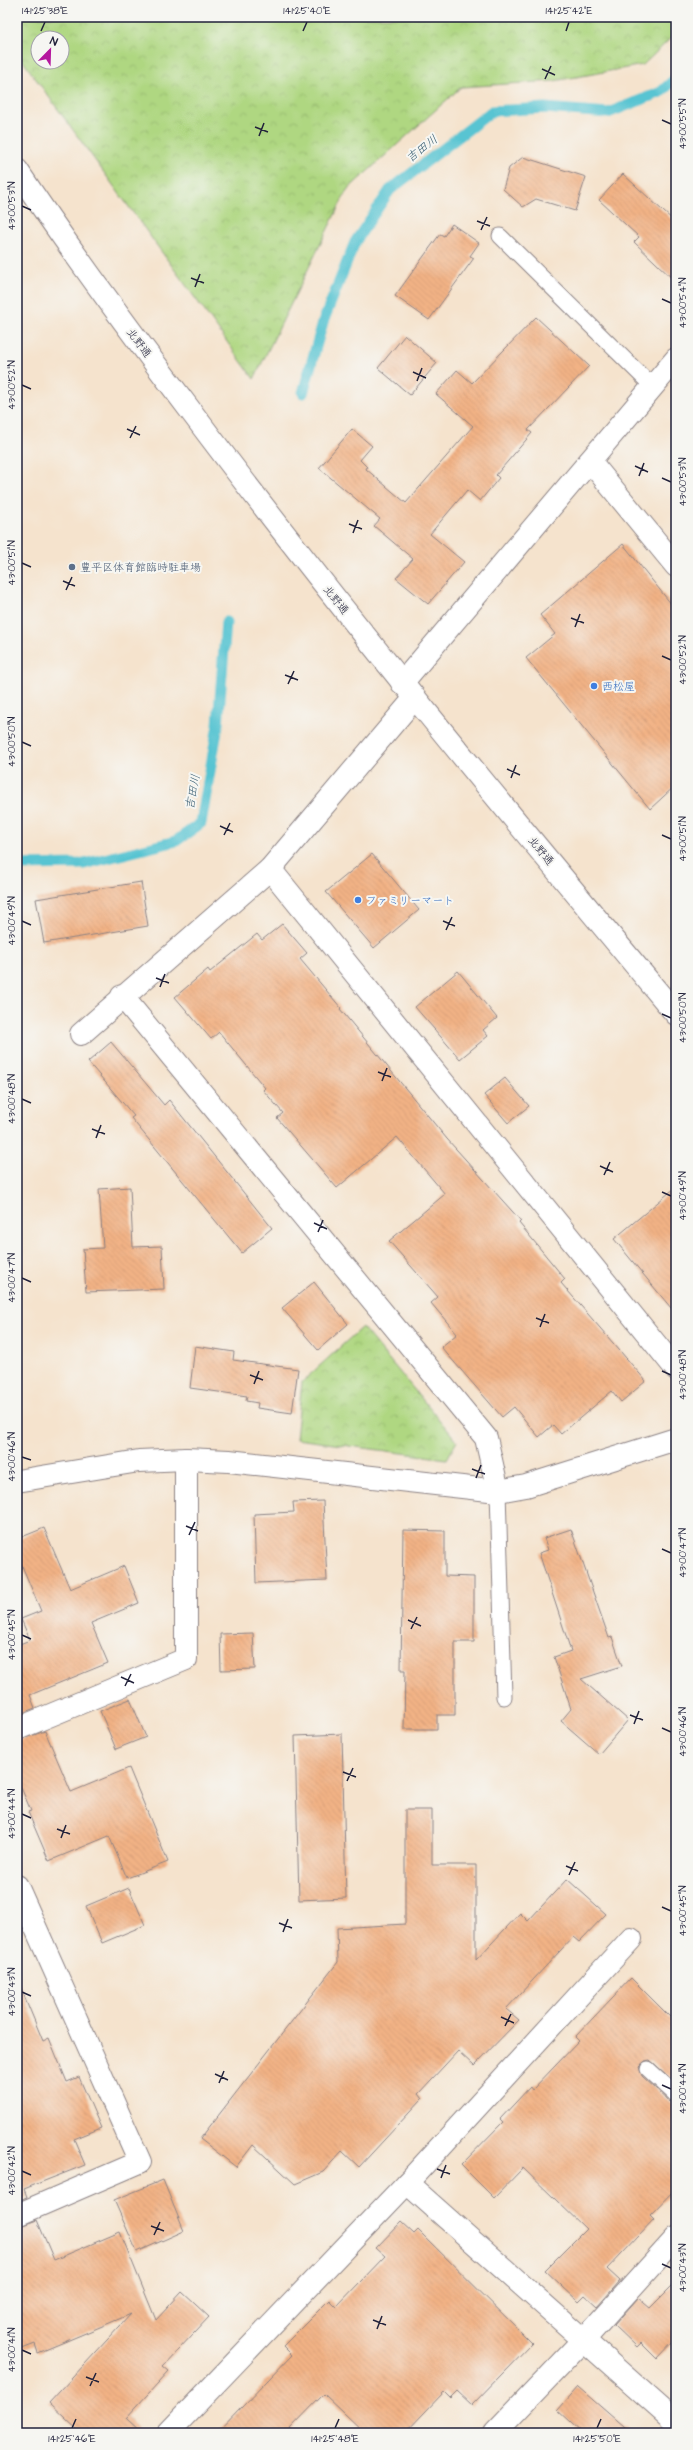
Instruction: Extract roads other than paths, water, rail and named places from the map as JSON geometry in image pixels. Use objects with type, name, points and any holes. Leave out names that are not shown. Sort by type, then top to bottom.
[{"type":"street","name":"北野通","points":[[17,170],[72,253],[270,518],[408,691],[676,1014]]},
{"type":"street","points":[[81,1034],[122,996],[270,869],[408,691],[590,461],[676,358]]},
{"type":"street","points":[[590,461],[676,566]]},
{"type":"street","points":[[270,869],[676,1369]]},
{"type":"street","points":[[122,996],[486,1438],[498,1491]]},
{"type":"street","points":[[17,1481],[139,1461],[186,1459],[237,1462],[498,1491],[526,1486],[676,1439]]},
{"type":"street","points":[[17,1729],[186,1659],[186,1459]]},
{"type":"street","points":[[17,1886],[140,2162],[17,2215]]},
{"type":"street","points":[[168,2433],[407,2183],[631,1939]]},
{"type":"street","points":[[407,2183],[583,2341],[676,2422]]},
{"type":"street","points":[[495,2433],[583,2341],[676,2238]]},
{"type":"lane","points":[[500,236],[652,386]]},
{"type":"lane","points":[[498,1491],[504,1697]]},
{"type":"lane","points":[[648,2069],[676,2094]]},
{"type":"waterway","name":"吉田川","points":[[303,393],[323,322],[355,242],[390,190],[492,111],[545,108],[608,113],[661,92],[676,78]]},
{"type":"waterway","name":"吉田川","points":[[17,865],[84,864],[176,841],[201,823],[218,725],[226,622]]},
{"type":"place","name":"豊平区体育館臨時駐車場","points":[[72,567]]},
{"type":"place","name":"西松屋","points":[[594,686]]},
{"type":"place","name":"ファミリーマート","points":[[358,900]]}]
